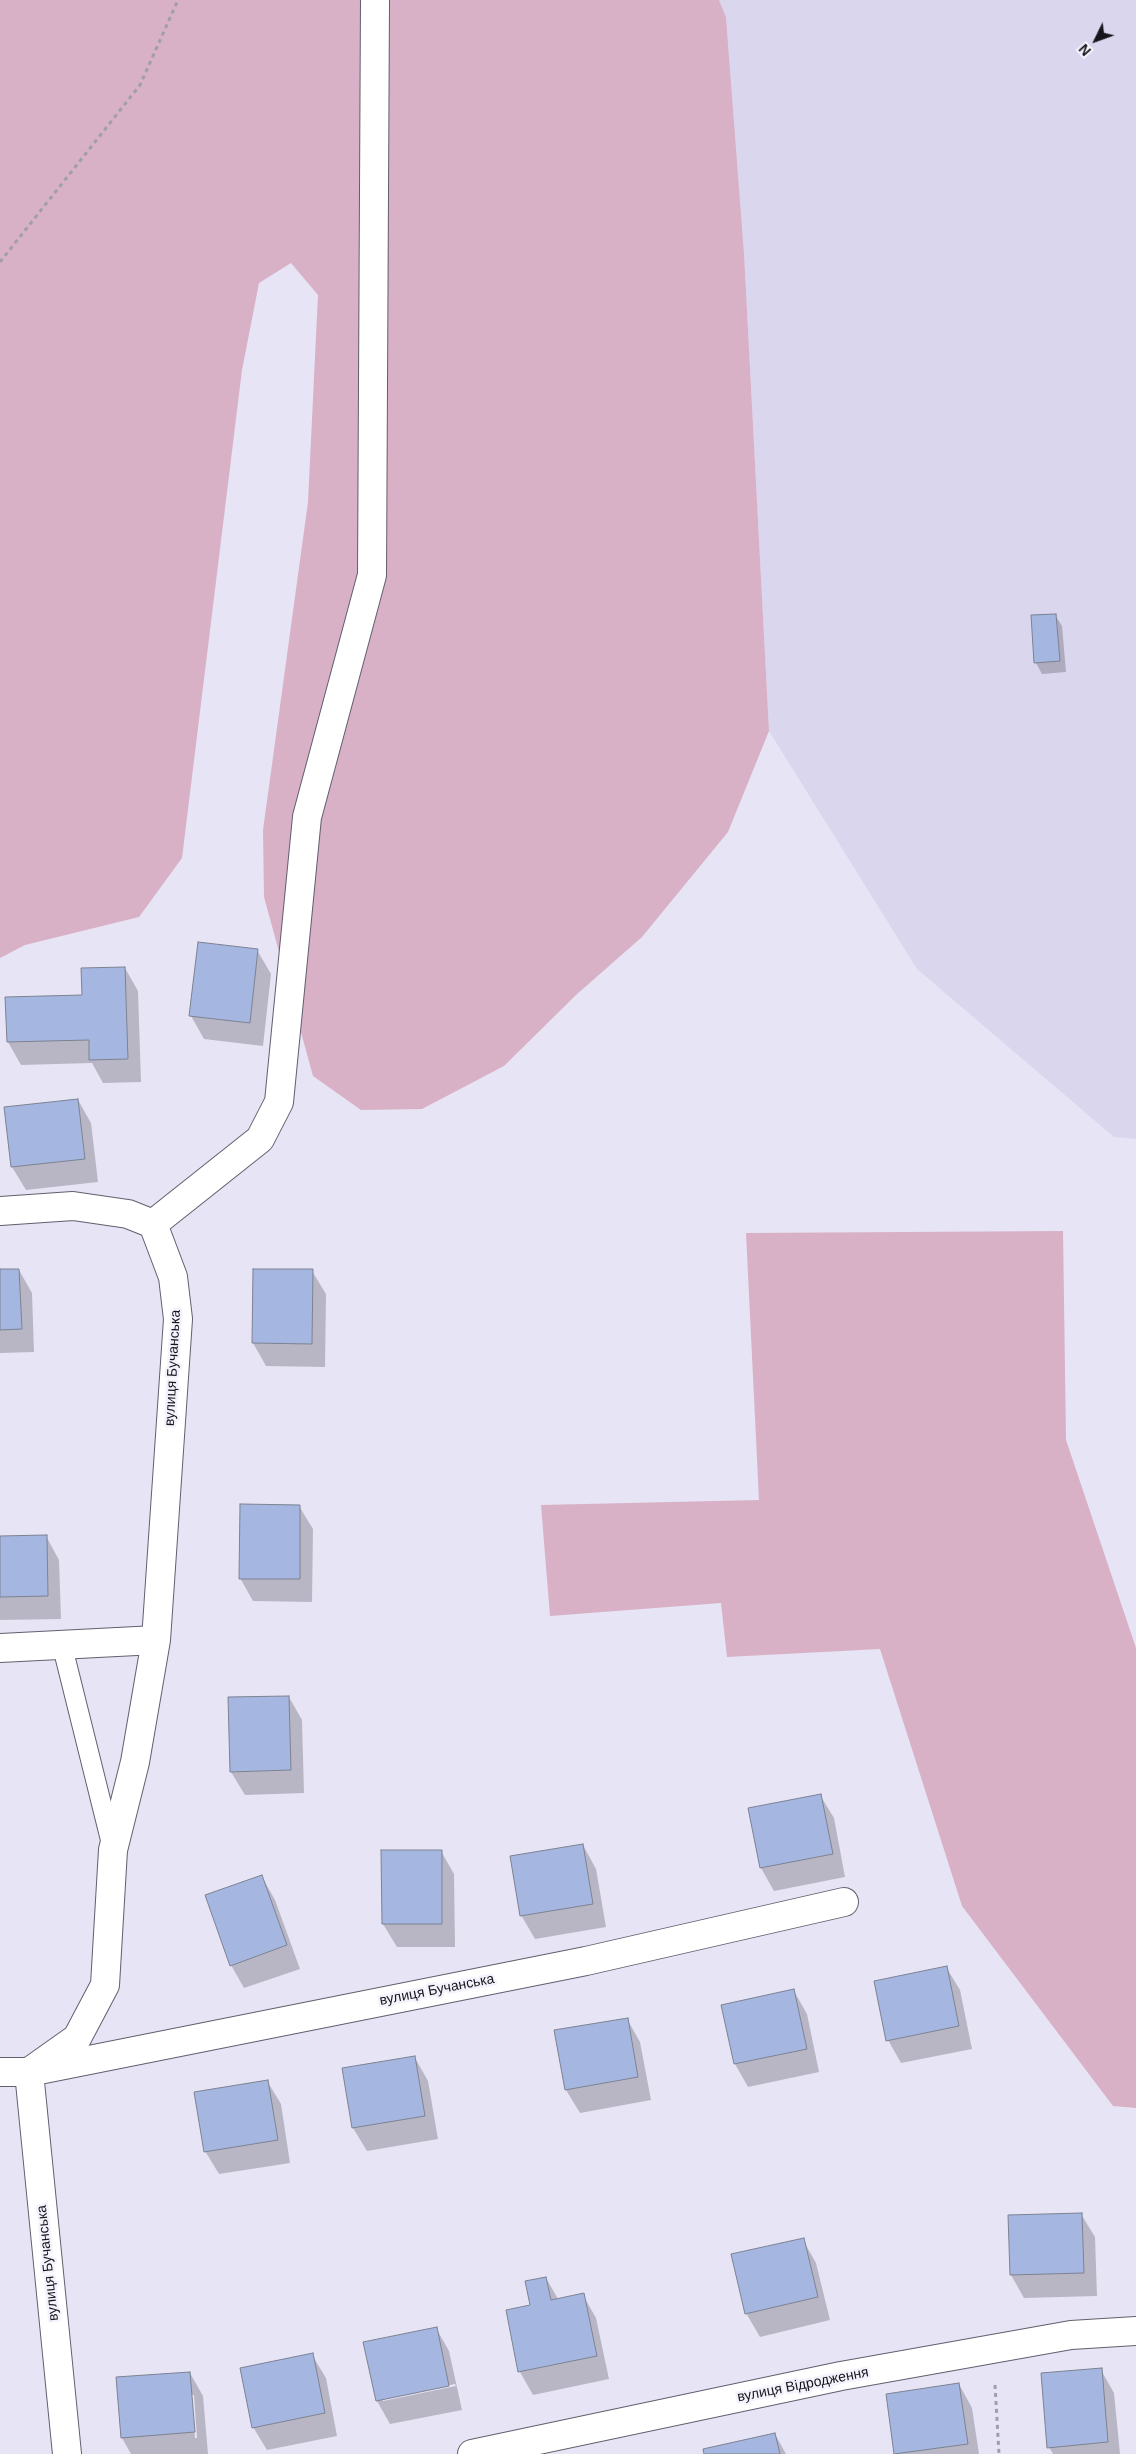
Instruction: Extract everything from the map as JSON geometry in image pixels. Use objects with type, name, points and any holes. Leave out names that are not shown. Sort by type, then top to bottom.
[{"type":"street","points":[[0,1211],[73,1206],[128,1214],[152,1224],[260,1139],[279,1102],[307,817],[372,575],[375,0]]},
{"type":"street","name":"вулиця Бучанська","points":[[29,2072],[77,2038],[105,1985],[113,1850],[135,1762],[156,1640],[178,1319],[173,1277],[152,1224]]},
{"type":"street","points":[[0,1648],[156,1640]]},
{"type":"street","name":"вулиця Бучанська","points":[[0,2072],[29,2072],[586,1960],[844,1902]]},
{"type":"street","name":"вулиця Бучанська","points":[[29,2072],[68,2454]]},
{"type":"street","name":"вулиця Відродження","points":[[472,2454],[841,2376],[1071,2335],[1136,2331]]},
{"type":"lane","points":[[62,1645],[113,1850]]},
{"type":"path","points":[[0,262],[140,85],[178,0]]},
{"type":"path","points":[[993,2349],[999,2454]]},
{"type":"shaded area","points":[[0,0],[719,0],[726,17],[744,253],[769,731],[728,832],[642,937],[576,995],[504,1066],[422,1109],[361,1110],[313,1076],[264,897],[263,830],[308,502],[318,295],[291,263],[259,283],[242,370],[182,858],[139,917],[25,945],[0,958]]},
{"type":"shaded area","points":[[719,0],[1136,0],[1136,1139],[1114,1137],[917,969],[769,731],[744,253],[726,17]]},
{"type":"shaded area","points":[[1063,1231],[1066,1440],[1136,1648],[1136,2108],[1113,2106],[962,1906],[880,1649],[727,1657],[721,1603],[550,1616],[541,1505],[759,1500],[746,1233]]},
{"type":"building","points":[[1056,614],[1060,661],[1034,663],[1031,615]]},
{"type":"building","points":[[198,942],[258,949],[250,1023],[189,1016]]},
{"type":"building","points":[[125,967],[128,1059],[89,1060],[89,1040],[7,1042],[5,997],[82,995],[81,968]]},
{"type":"building","points":[[78,1099],[85,1159],[11,1167],[4,1107]]},
{"type":"building","points":[[0,1269],[19,1269],[22,1329],[0,1330]]},
{"type":"building","points":[[253,1269],[313,1269],[312,1344],[252,1343]]},
{"type":"building","points":[[240,1504],[300,1505],[300,1579],[239,1579]]},
{"type":"building","points":[[47,1535],[48,1596],[0,1597],[0,1536]]},
{"type":"building","points":[[289,1696],[291,1770],[230,1772],[228,1697]]},
{"type":"building","points":[[821,1794],[833,1854],[760,1868],[748,1808]]},
{"type":"building","points":[[583,1844],[593,1904],[520,1916],[510,1856]]},
{"type":"building","points":[[381,1850],[442,1850],[442,1924],[382,1924]]},
{"type":"building","points":[[262,1875],[287,1945],[230,1966],[205,1895]]},
{"type":"building","points":[[947,1966],[959,2026],[886,2041],[874,1981]]},
{"type":"building","points":[[794,1989],[807,2049],[734,2064],[721,2005]]},
{"type":"building","points":[[628,2018],[638,2077],[565,2090],[554,2030]]},
{"type":"building","points":[[415,2056],[425,2116],[352,2128],[342,2068]]},
{"type":"building","points":[[268,2080],[278,2140],[204,2152],[194,2092]]},
{"type":"building","points":[[1082,2213],[1084,2273],[1010,2275],[1008,2215]]},
{"type":"building","points":[[804,2238],[818,2297],[745,2314],[731,2254]]},
{"type":"building","points":[[546,2277],[551,2300],[584,2293],[597,2356],[518,2372],[506,2310],[530,2305],[525,2281]]},
{"type":"building","points":[[437,2327],[449,2386],[376,2401],[363,2342]]},
{"type":"building","points":[[313,2353],[325,2413],[252,2428],[240,2368]]},
{"type":"building","points":[[1102,2368],[1108,2442],[1047,2448],[1041,2373]]},
{"type":"building","points":[[190,2372],[195,2432],[121,2438],[116,2377]]},
{"type":"building","points":[[959,2383],[968,2444],[894,2454],[886,2394]]},
{"type":"building","points":[[775,2433],[780,2454],[704,2454],[703,2449]]}]
